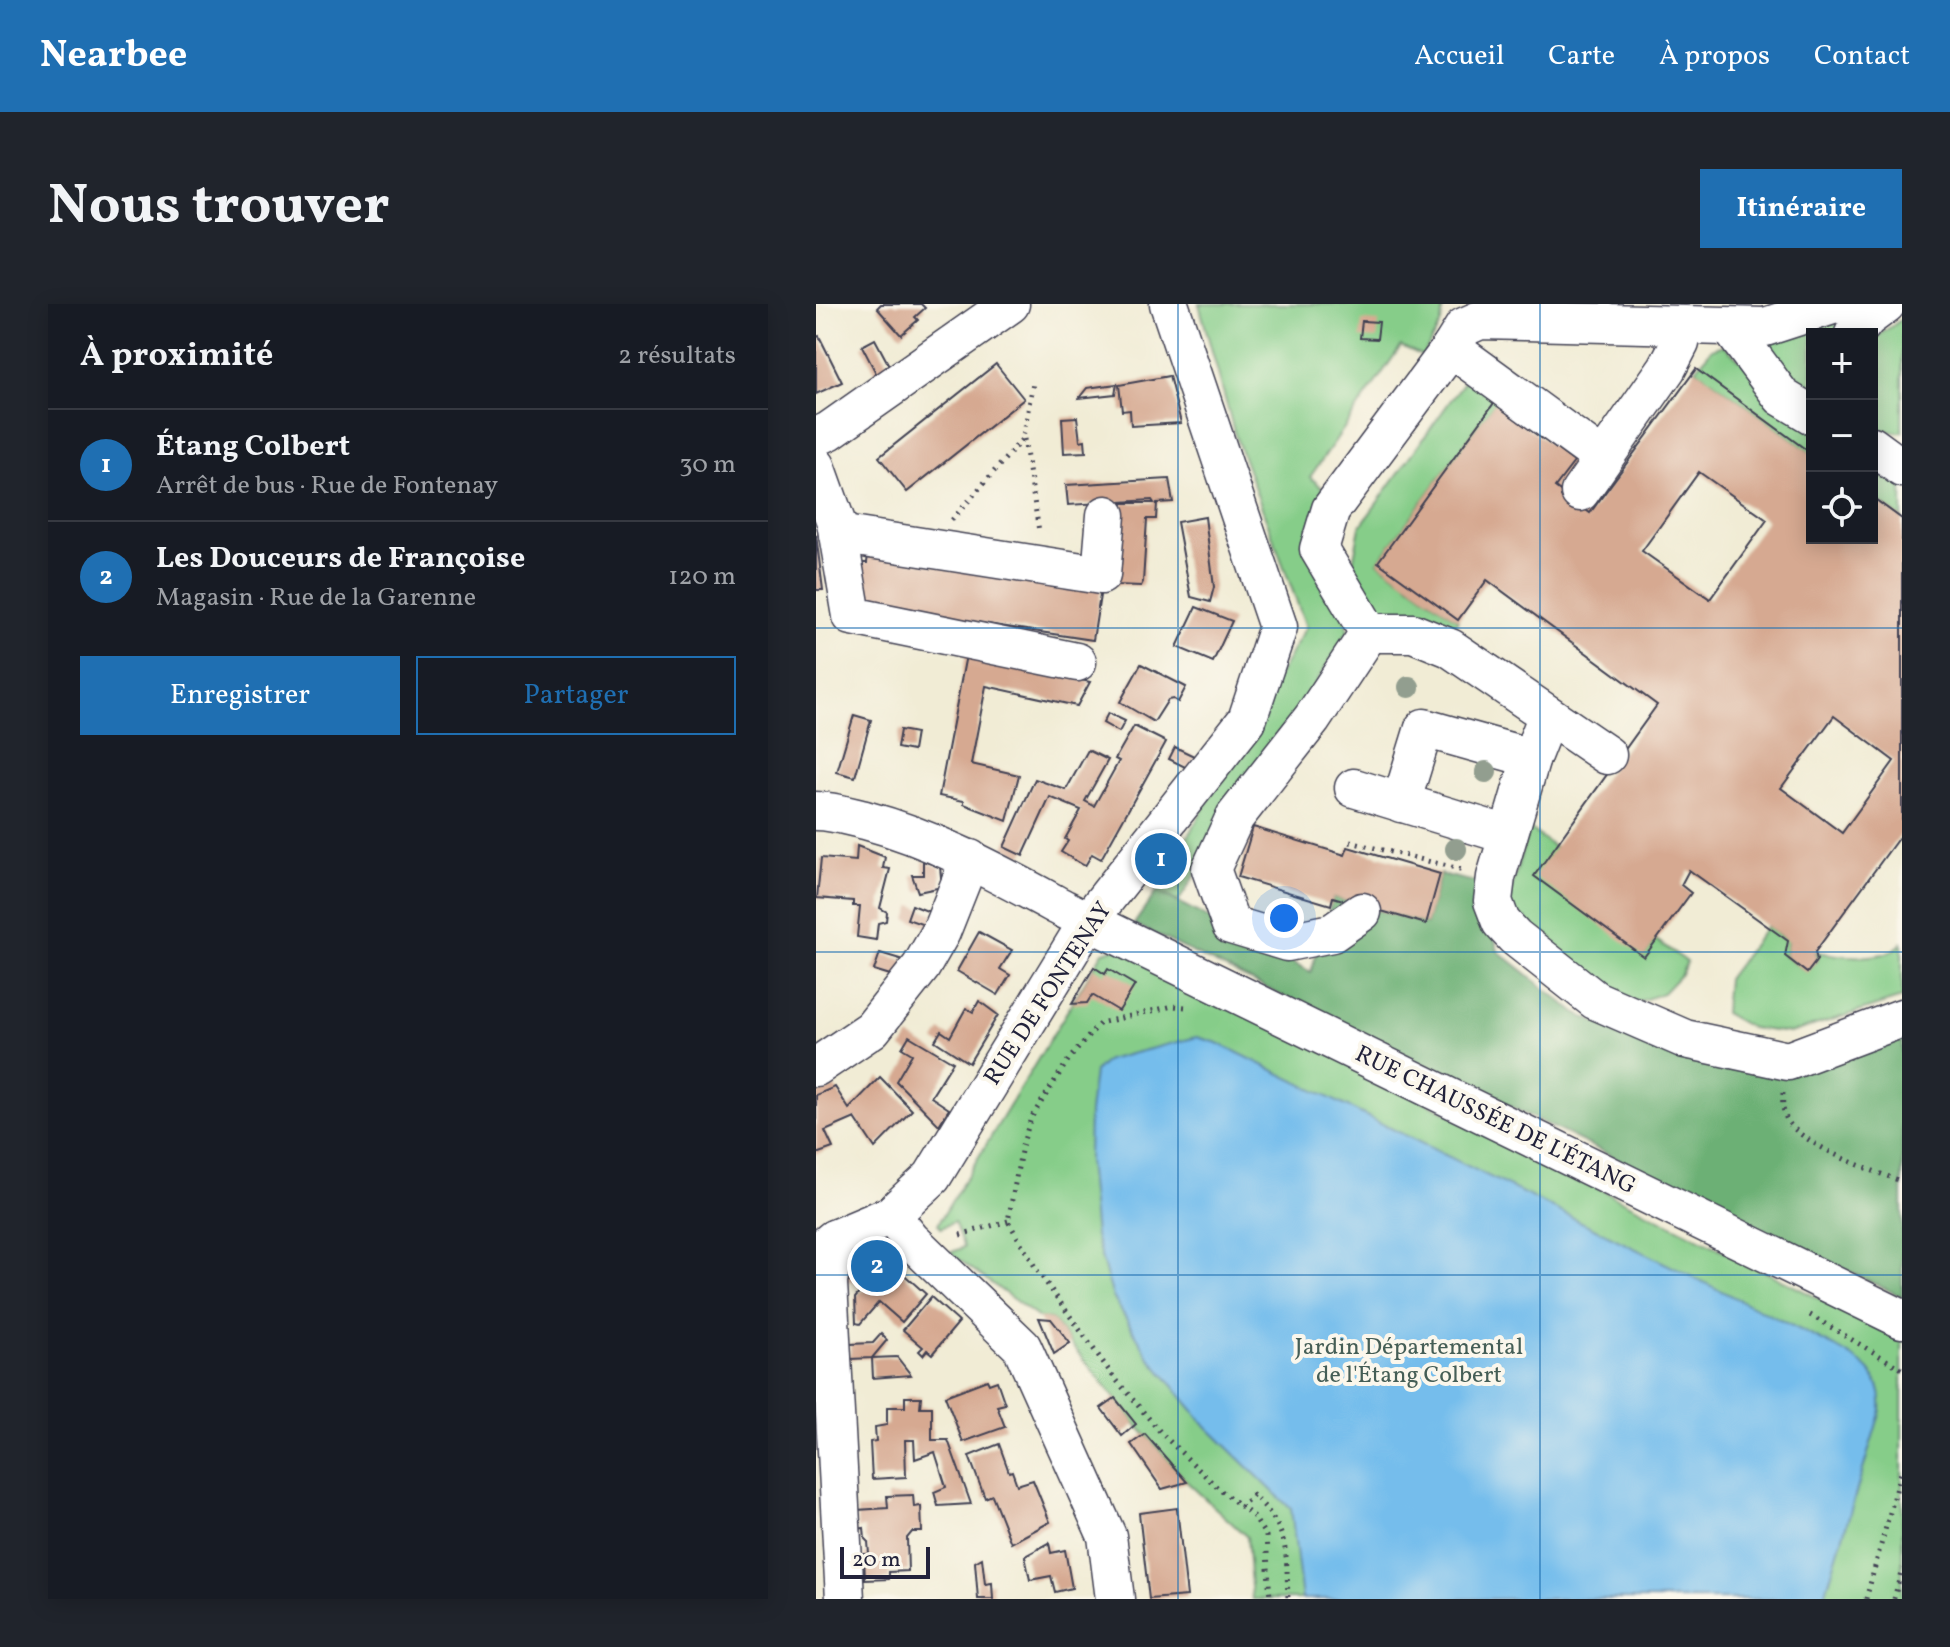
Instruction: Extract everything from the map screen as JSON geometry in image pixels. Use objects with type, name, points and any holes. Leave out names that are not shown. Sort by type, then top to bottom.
[{"type":"street","points":[[816,437],[829,431],[1010,304]]},
{"type":"street","name":"RUE DE FONTENAY","points":[[825,1246],[891,1215],[932,1177],[1089,920],[1247,720],[1278,627],[1169,304]]},
{"type":"street","points":[[1369,633],[1319,549],[1331,509],[1464,327],[1480,320],[1765,327],[1836,304]]},
{"type":"street","points":[[1859,328],[1886,304]]},
{"type":"street","points":[[1580,492],[1667,368],[1680,343],[1683,327]]},
{"type":"street","points":[[1731,328],[1782,397],[1806,411]]},
{"type":"street","points":[[1451,348],[1602,458]]},
{"type":"street","points":[[1878,450],[1902,468]]},
{"type":"street","points":[[816,466],[838,534],[852,616],[1077,662]]},
{"type":"street","points":[[838,534],[1101,575],[1106,515]]},
{"type":"street","points":[[1369,633],[1413,633],[1450,648],[1607,755]]},
{"type":"street","points":[[1362,912],[1332,933],[1287,942],[1231,925],[1211,869],[1235,817],[1312,719],[1369,633]]},
{"type":"street","points":[[1548,715],[1531,758],[1496,877],[1493,901],[1501,922],[1515,937],[1595,1000],[1685,1039],[1788,1061],[1902,1018]]},
{"type":"street","points":[[1401,803],[1424,728],[1531,758]]},
{"type":"street","points":[[1354,788],[1508,835]]},
{"type":"street","name":"RUE CHAUSSÉE DE L'ÉTANG","points":[[816,811],[829,811],[900,829],[970,859],[1902,1319]]},
{"type":"street","points":[[816,1067],[872,1029],[921,967],[941,932],[970,859]]},
{"type":"street","points":[[891,1215],[911,1240],[1022,1347],[1107,1536],[1115,1599]]},
{"type":"street","points":[[825,1246],[845,1599]]},
{"type":"path","points":[[1033,383],[1023,438],[1045,567]]},
{"type":"path","points":[[941,550],[945,527],[1023,438]]},
{"type":"path","points":[[1350,842],[1496,877]]},
{"type":"path","points":[[1100,1023],[1069,1059],[1031,1118],[1022,1146],[1008,1221],[1037,1270],[1113,1376],[1162,1434],[1253,1516],[1266,1536],[1270,1599]]},
{"type":"path","points":[[1788,1061],[1782,1105],[1788,1122],[1800,1134],[1872,1172],[1902,1181]]},
{"type":"path","points":[[960,1235],[1008,1221]]},
{"type":"path","points":[[1866,1599],[1902,1469]]},
{"type":"path","points":[[1240,1507],[1253,1495],[1280,1526],[1286,1552],[1288,1599]]},
{"type":"path","points":[[1894,1599],[1902,1568]]},
{"type":"green space","points":[[1199,304],[1443,304],[1441,323],[1423,356],[1401,346],[1310,477],[1324,489],[1348,632],[1178,902],[1157,891],[1306,627],[1235,435]]},
{"type":"green space","points":[[1861,306],[1846,328],[1806,328],[1806,400],[1762,345]]},
{"type":"green space","points":[[1902,319],[1902,432],[1878,427],[1878,336]]},
{"type":"green space","points":[[1724,345],[1806,421],[1806,450],[1696,369],[1712,349]]},
{"type":"green space","points":[[1468,376],[1499,397],[1378,562],[1458,620],[1450,633],[1384,611],[1360,591],[1353,562],[1360,527]]},
{"type":"green space","points":[[1878,468],[1902,487],[1902,519],[1878,501]]},
{"type":"green space","points":[[1529,828],[1555,848],[1644,956],[1656,940],[1687,962],[1681,974],[1663,993],[1638,1002],[1608,994],[1516,926],[1508,902]]},
{"type":"green space","points":[[1440,874],[1480,883],[1498,951],[1577,1014],[1672,1055],[1787,1068],[1902,1027],[1902,1297],[1134,924],[1157,891],[1311,972],[1333,897],[1426,924]]},
{"type":"green space","points":[[1767,926],[1788,941],[1785,956],[1807,972],[1817,960],[1815,952],[1873,956],[1894,950],[1902,943],[1902,998],[1790,1033],[1751,1028],[1724,1013],[1727,979]]},
{"type":"green space","name":"Jardin Départemental de l'Étang Colbert","points":[[1117,948],[1902,1340],[1902,1599],[1252,1599],[1247,1537],[1187,1482],[1051,1319],[1039,1318],[950,1253],[964,1247],[954,1222],[941,1228],[938,1224],[1103,952]]},
{"type":"water","name":"Jardin Départemental de l'Étang Colbert","points":[[1197,1037],[1218,1043],[1835,1347],[1862,1364],[1879,1388],[1881,1410],[1824,1599],[1302,1599],[1291,1509],[1207,1427],[1150,1358],[1113,1297],[1095,1236],[1088,1161],[1094,1072],[1107,1060]]},
{"type":"building","points":[[881,304],[921,304],[925,308],[915,317],[918,320],[901,335],[877,308]]},
{"type":"building","points":[[1362,321],[1379,322],[1377,339],[1360,338]]},
{"type":"building","points":[[819,336],[842,382],[816,394],[816,337]]},
{"type":"building","points":[[875,339],[891,369],[879,379],[862,346]]},
{"type":"building","points":[[996,364],[1024,399],[907,492],[879,457]]},
{"type":"building","points":[[1696,369],[1806,450],[1806,544],[1878,544],[1878,501],[1902,519],[1902,833],[1815,952],[1817,960],[1807,973],[1785,956],[1788,941],[1689,870],[1681,885],[1691,893],[1644,957],[1534,876],[1657,705],[1487,580],[1458,620],[1378,562],[1494,403],[1574,462],[1555,487],[1590,513]],"holes":[[[1699,472],[1767,520],[1710,599],[1642,551]],[[1834,716],[1894,761],[1842,833],[1781,788]]]},
{"type":"building","points":[[1169,376],[1181,423],[1131,426],[1130,410],[1122,411],[1119,385]]},
{"type":"building","points":[[1117,384],[1115,394],[1079,398],[1087,388]]},
{"type":"building","points":[[1077,417],[1080,441],[1085,440],[1086,452],[1064,453],[1062,418]]},
{"type":"building","points":[[1169,479],[1173,502],[1157,503],[1156,519],[1147,519],[1141,586],[1116,585],[1123,503],[1154,503],[1152,500],[1068,505],[1066,485]]},
{"type":"building","points":[[1205,517],[1214,587],[1210,602],[1191,597],[1177,522]]},
{"type":"building","points":[[816,535],[823,590],[816,590]]},
{"type":"building","points":[[868,555],[1101,589],[1093,640],[860,605],[865,576],[860,575]]},
{"type":"building","points":[[1196,607],[1232,621],[1213,662],[1177,647]]},
{"type":"building","points":[[966,655],[1090,682],[1077,706],[986,686],[971,764],[1019,775],[1007,821],[964,804],[964,801],[939,796]]},
{"type":"building","points":[[1141,664],[1186,687],[1178,702],[1168,700],[1154,722],[1120,702]]},
{"type":"building","points":[[1108,713],[1125,721],[1119,732],[1103,723]]},
{"type":"building","points":[[854,715],[871,720],[855,777],[837,772]]},
{"type":"building","points":[[1134,726],[1166,742],[1101,859],[1092,854],[1085,866],[1061,852],[1081,810],[1050,797],[1023,856],[1004,847],[1035,779],[1066,790],[1088,750],[1108,760],[1085,801],[1094,806]]},
{"type":"building","points":[[900,730],[916,733],[913,751],[897,748]]},
{"type":"building","points":[[1175,747],[1196,757],[1189,769],[1169,759]]},
{"type":"building","points":[[1253,827],[1345,855],[1348,847],[1440,874],[1426,924],[1333,897],[1331,905],[1238,877]]},
{"type":"building","points":[[857,846],[885,857],[883,868],[890,869],[880,908],[887,912],[886,921],[878,923],[876,940],[857,937],[860,906],[853,906],[853,901],[817,898],[821,858],[856,861]]},
{"type":"building","points":[[923,861],[940,867],[942,887],[918,892],[912,875],[923,875]]},
{"type":"building","points":[[912,905],[935,914],[930,927],[907,919]]},
{"type":"building","points":[[979,932],[1012,950],[1000,969],[1010,975],[998,995],[957,971]]},
{"type":"building","points":[[880,953],[910,962],[897,977],[874,970]]},
{"type":"building","points":[[1094,967],[1105,974],[1108,969],[1135,985],[1119,1011],[1092,995],[1087,1003],[1072,1004]]},
{"type":"building","points":[[979,1001],[998,1015],[969,1063],[935,1041],[941,1031],[950,1037],[966,1008],[973,1012]]},
{"type":"building","points":[[909,1036],[953,1062],[931,1097],[949,1109],[939,1125],[896,1081],[912,1054],[902,1048]]},
{"type":"building","points":[[880,1077],[912,1110],[875,1148],[855,1118],[825,1131],[833,1148],[816,1154],[816,1095],[835,1087],[849,1109]]},
{"type":"building","points":[[873,1247],[926,1294],[902,1322],[879,1302],[860,1324],[856,1323],[855,1298],[866,1291],[856,1282],[847,1282],[846,1264]]},
{"type":"building","points":[[931,1297],[959,1322],[932,1354],[927,1350],[923,1355],[919,1351],[923,1347],[903,1330]]},
{"type":"building","points":[[1039,1318],[1051,1319],[1070,1343],[1054,1354]]},
{"type":"building","points":[[881,1334],[887,1340],[872,1358],[850,1359],[850,1344],[873,1343]]},
{"type":"building","points":[[897,1357],[911,1375],[873,1378],[872,1358]]},
{"type":"building","points":[[987,1380],[989,1384],[997,1381],[1005,1404],[997,1406],[1005,1427],[963,1442],[945,1396]]},
{"type":"building","points":[[905,1397],[921,1397],[920,1407],[932,1407],[932,1440],[948,1440],[971,1504],[938,1506],[934,1492],[946,1487],[935,1452],[915,1459],[914,1440],[905,1440],[906,1477],[872,1479],[870,1442],[876,1441],[875,1427],[887,1425],[887,1407],[905,1407]]},
{"type":"building","points":[[1115,1398],[1136,1424],[1122,1436],[1101,1408]]},
{"type":"building","points":[[1145,1434],[1187,1482],[1162,1489],[1131,1444]]},
{"type":"building","points":[[999,1444],[1017,1485],[1033,1480],[1050,1522],[1011,1543],[992,1495],[985,1498],[969,1456]]},
{"type":"building","points":[[913,1495],[914,1507],[921,1506],[922,1532],[912,1532],[907,1538],[908,1571],[889,1572],[889,1579],[865,1580],[864,1554],[869,1554],[868,1542],[864,1528],[857,1529],[857,1510],[888,1508],[887,1496]]},
{"type":"building","points":[[1177,1508],[1187,1596],[1149,1599],[1139,1513]]},
{"type":"building","points":[[1049,1543],[1051,1553],[1065,1550],[1072,1588],[1055,1592],[1051,1576],[1030,1580],[1025,1556]]},
{"type":"building","points":[[982,1558],[985,1584],[992,1583],[993,1599],[978,1599],[975,1562]]},
{"type":"place","name":"Étang Colbert","points":[[1161,859]]},
{"type":"place","name":"Les Douceurs de Françoise","points":[[877,1266]]}]
